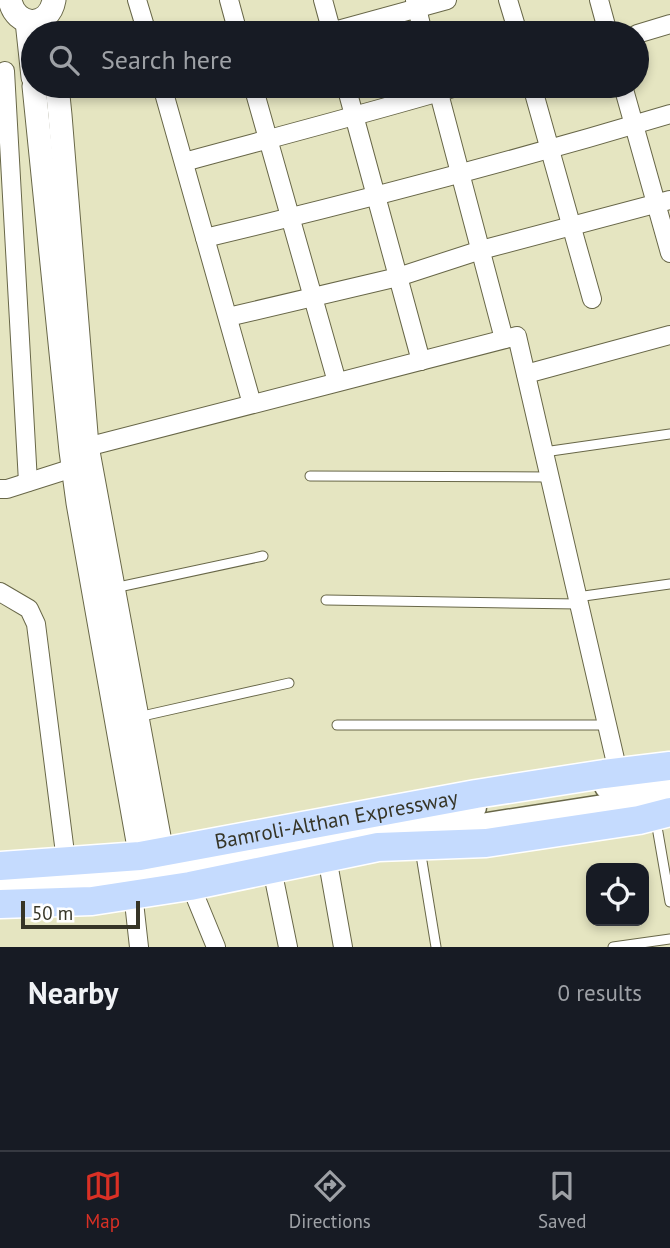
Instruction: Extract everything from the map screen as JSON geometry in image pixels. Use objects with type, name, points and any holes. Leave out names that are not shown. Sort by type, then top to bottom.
[{"type":"main road","name":"Bamroli-Althan Expressway","points":[[0,866],[66,862],[156,873],[476,794],[670,766]]},
{"type":"main road","points":[[379,829],[490,804],[607,786],[670,782]]},
{"type":"main road","points":[[379,829],[481,827],[629,804],[670,793]]},
{"type":"main road","points":[[0,904],[92,901],[156,873],[272,869],[378,847],[486,843],[662,814]]},
{"type":"main road","name":"Bamroli-Althan Expressway","points":[[0,889],[90,884],[379,829]]},
{"type":"street","points":[[10,0],[15,13],[50,12]]},
{"type":"street","points":[[137,0],[143,21]]},
{"type":"street","points":[[229,0],[235,21]]},
{"type":"street","points":[[323,0],[327,21]]},
{"type":"street","points":[[366,21],[416,4],[447,0]]},
{"type":"street","points":[[508,0],[514,21]]},
{"type":"street","points":[[599,0],[605,21]]},
{"type":"street","points":[[416,4],[421,21]]},
{"type":"street","points":[[649,30],[670,24]]},
{"type":"street","points":[[21,75],[3,71],[28,482]]},
{"type":"street","points":[[35,98],[77,455],[113,588],[136,717],[156,873],[139,947]]},
{"type":"street","points":[[58,98],[80,516],[156,873],[216,947]]},
{"type":"street","points":[[165,98],[253,404]]},
{"type":"street","points":[[256,98],[337,382]]},
{"type":"street","points":[[349,98],[421,361]]},
{"type":"street","points":[[184,162],[355,117],[411,98]]},
{"type":"street","points":[[440,98],[504,339]]},
{"type":"street","points":[[535,98],[592,299]]},
{"type":"street","points":[[626,98],[663,202],[670,253]]},
{"type":"street","points":[[205,238],[460,173],[670,114]]},
{"type":"street","points":[[228,317],[398,276],[481,250],[663,202]]},
{"type":"street","points":[[526,374],[670,335]]},
{"type":"street","points":[[0,489],[28,482],[77,455],[253,404],[517,336],[618,772]]},
{"type":"street","points":[[0,592],[29,609],[36,624],[66,862]]},
{"type":"street","points":[[327,857],[343,947]]},
{"type":"street","points":[[272,869],[288,947]]},
{"type":"lane","points":[[544,452],[670,434]]},
{"type":"lane","points":[[310,476],[550,477]]},
{"type":"lane","points":[[113,588],[263,556]]},
{"type":"lane","points":[[327,600],[578,601],[670,584]]},
{"type":"lane","points":[[136,717],[289,682]]},
{"type":"lane","points":[[337,725],[606,725]]},
{"type":"lane","points":[[662,814],[670,901]]},
{"type":"lane","points":[[419,845],[436,947]]},
{"type":"lane","points":[[613,947],[670,939]]}]
